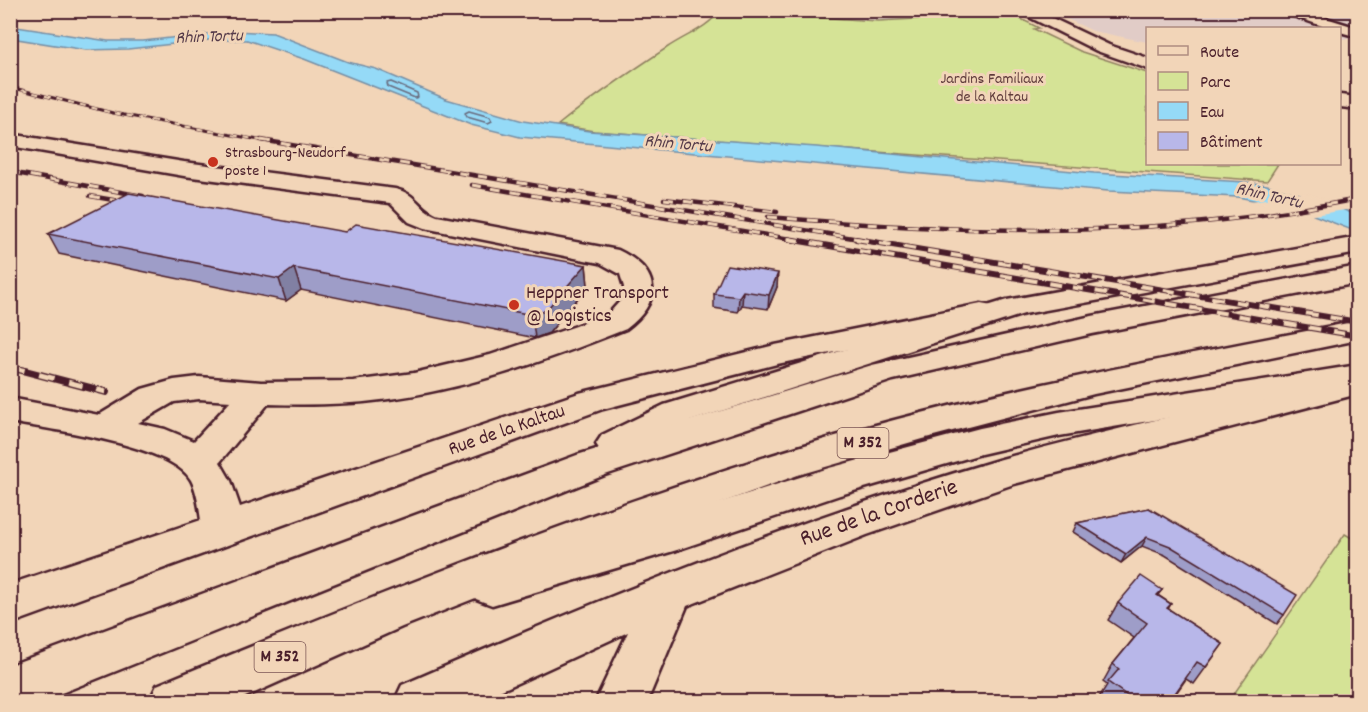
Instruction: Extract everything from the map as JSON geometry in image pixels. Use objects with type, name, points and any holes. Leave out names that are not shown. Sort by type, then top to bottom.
[{"type":"main road","points":[[1022,10],[1103,48],[1146,63]]},
{"type":"main road","points":[[1283,10],[1338,27]]},
{"type":"main road","points":[[1046,22],[1106,39],[1146,47]]},
{"type":"main road","points":[[1341,28],[1358,33]]},
{"type":"main road","points":[[1341,101],[1358,104]]},
{"type":"main road","points":[[10,140],[184,169],[395,196],[406,200],[414,214],[421,219],[433,223],[608,256],[632,271],[639,287],[637,303],[630,313],[615,322],[463,374],[385,389],[354,392],[258,393],[208,388],[161,395],[104,429]]},
{"type":"main road","points":[[615,444],[677,413],[1018,306],[1358,245]]},
{"type":"main road","points":[[10,670],[615,444],[781,393],[884,372],[1092,324],[1358,274]]},
{"type":"main road","name":"Rue de la Kaltau","points":[[10,604],[212,490],[592,401],[776,355],[1018,306]]},
{"type":"main road","name":"M 352","points":[[175,702],[385,613],[661,508],[796,462],[916,428],[1094,383],[1358,330]]},
{"type":"main road","points":[[10,689],[591,465],[884,372]]},
{"type":"main road","points":[[385,613],[552,570],[677,533],[829,483],[980,441],[1059,424],[1358,375]]},
{"type":"main road","name":"Rue de la Corderie","points":[[420,702],[545,645],[670,592],[877,512],[1003,473],[1358,383]]},
{"type":"main road","points":[[10,410],[152,438],[173,446],[212,490],[258,393]]},
{"type":"main road","points":[[621,702],[670,592]]},
{"type":"shaded area","points":[[1357,10],[1358,38],[1341,39],[1341,27],[1146,27],[1146,42],[1093,31],[1052,12],[878,21],[732,11]]},
{"type":"green space","name":"Jardins Familiaux de la Kaltau","points":[[720,11],[878,21],[1011,14],[1039,28],[1034,29],[1082,52],[1146,73],[1146,165],[1277,165],[1267,181],[594,131],[558,125],[626,75],[703,27]]},
{"type":"green space","points":[[1345,534],[1357,541],[1357,701],[1229,701]]},
{"type":"water","name":"Rhin Tortu","points":[[10,26],[108,41],[143,41],[234,31],[273,33],[348,62],[376,69],[446,99],[523,121],[589,131],[817,147],[1094,173],[1267,185],[1316,199],[1357,215],[1357,232],[1298,209],[1238,197],[1108,191],[520,137],[471,125],[304,59],[247,40],[209,40],[128,49],[86,50],[11,38]]},
{"type":"pier","points":[[1306,193],[1351,209],[1308,216],[1251,201]]},
{"type":"building","points":[[129,193],[345,232],[356,224],[586,265],[546,310],[532,315],[294,268],[279,279],[48,234]]},
{"type":"building","points":[[727,265],[778,273],[769,295],[743,291],[739,297],[714,294]]},
{"type":"building","points":[[1149,508],[1297,595],[1284,615],[1170,546],[1147,537],[1126,554],[1077,523]]},
{"type":"building","points":[[1141,576],[1162,590],[1157,595],[1171,604],[1167,608],[1223,644],[1206,667],[1197,662],[1169,702],[1163,700],[1162,702],[1136,702],[1108,682],[1119,669],[1113,664],[1147,623],[1118,603]]},
{"type":"railway","points":[[10,87],[113,113],[270,142]]},
{"type":"railway","points":[[261,140],[865,240]]},
{"type":"railway","points":[[10,172],[143,196]]},
{"type":"railway","points":[[472,185],[796,240]]},
{"type":"railway","points":[[90,196],[131,203]]},
{"type":"railway","points":[[664,199],[777,212]]},
{"type":"railway","points":[[768,217],[935,228],[1103,229],[1232,219],[1358,199]]},
{"type":"railway","points":[[788,239],[1358,336]]},
{"type":"railway","points":[[856,239],[1358,322]]},
{"type":"railway","points":[[10,367],[106,392]]},
{"type":"place","name":"Strasbourg-Neudorf poste 1","points":[[213,162]]},
{"type":"place","name":"Heppner Transport @ Logistics","points":[[514,305]]}]
